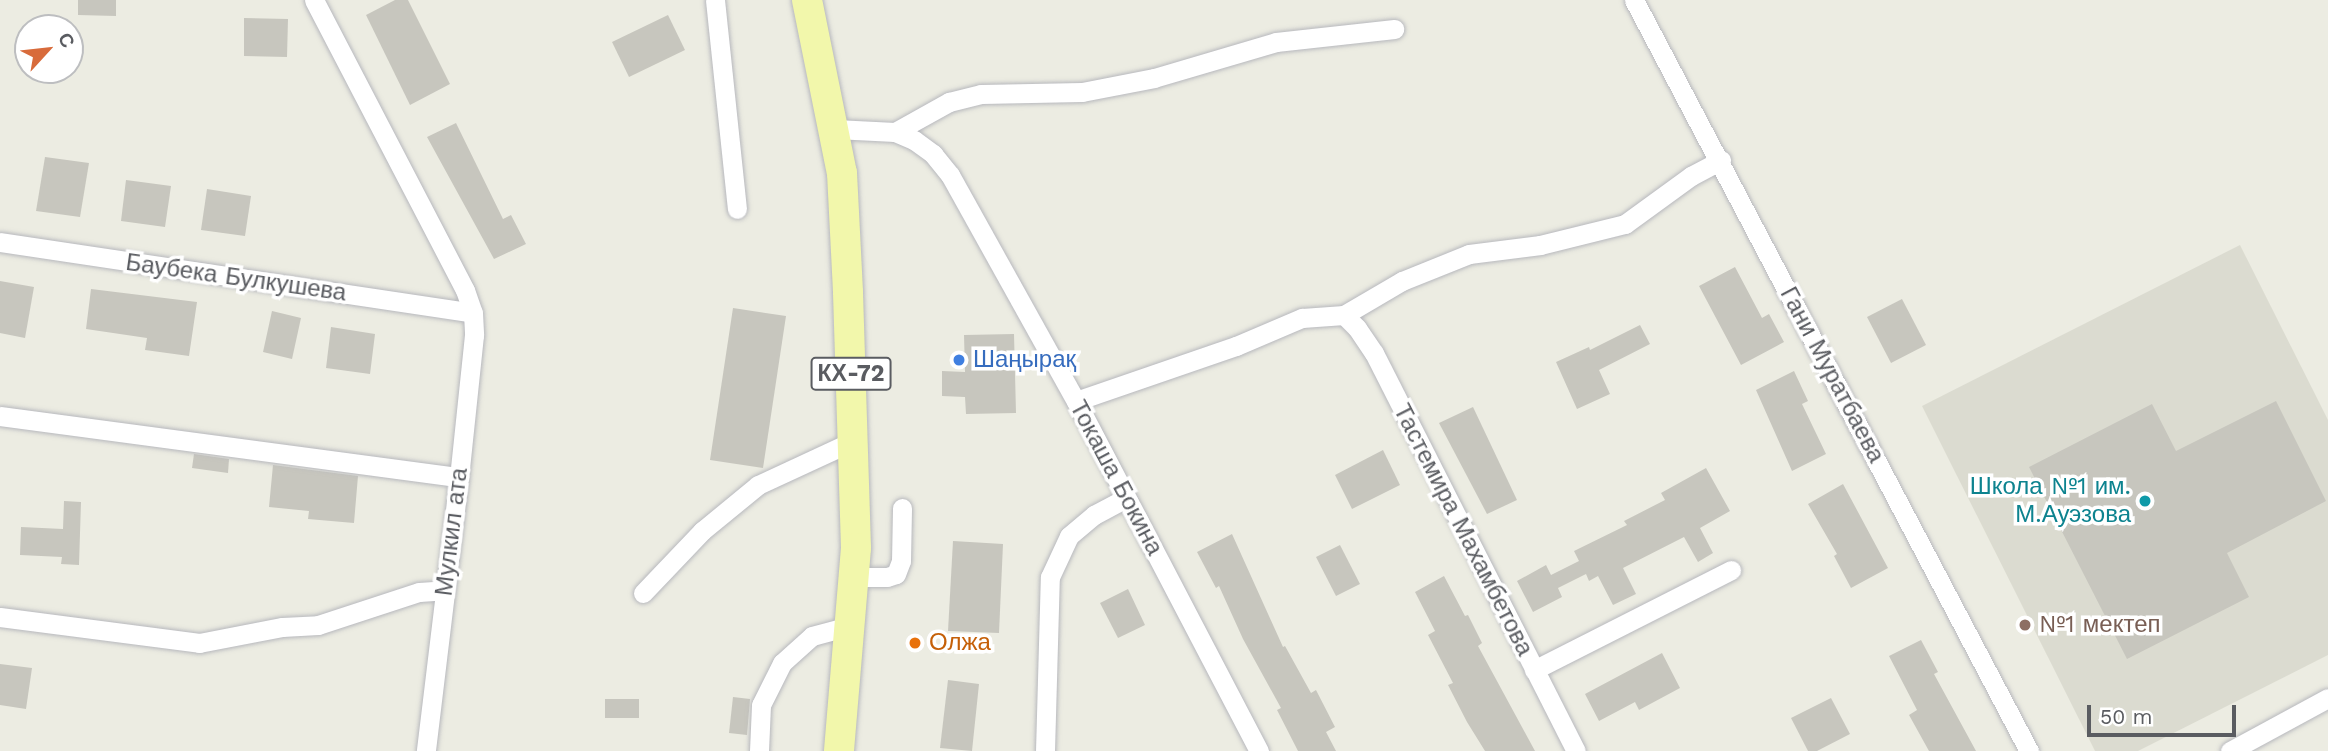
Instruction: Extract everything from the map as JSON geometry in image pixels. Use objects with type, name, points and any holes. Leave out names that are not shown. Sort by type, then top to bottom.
[{"type":"main road","name":"КХ-72","points":[[807,0],[842,173],[853,441],[853,577],[839,751]]},
{"type":"street","name":"Мулкил ата","points":[[314,0],[465,290],[472,313],[474,335],[426,751]]},
{"type":"street","points":[[715,0],[737,209]]},
{"type":"street","name":"Гани Муратбаева","points":[[1634,0],[1721,160],[2029,751]]},
{"type":"street","points":[[895,132],[949,102],[981,94],[1082,93],[1154,78],[1276,41],[1394,29]]},
{"type":"street","name":"Токаша Бокина","points":[[835,129],[895,132],[914,140],[933,154],[950,175],[1076,401],[1259,751]]},
{"type":"street","points":[[1076,401],[1236,346],[1302,318],[1344,315],[1402,281],[1469,254],[1540,245],[1625,224],[1691,176],[1721,160]]},
{"type":"street","name":"Баубека Булкушева","points":[[0,243],[472,313]]},
{"type":"street","name":"Тастемира Махамбетова","points":[[1344,315],[1357,328],[1374,353],[1576,751]]},
{"type":"street","points":[[0,416],[459,477]]},
{"type":"street","points":[[643,593],[702,531],[758,485],[853,441]]},
{"type":"street","points":[[1045,751],[1050,577],[1069,536],[1094,516],[1126,498]]},
{"type":"street","points":[[853,577],[887,577],[896,573],[901,561],[902,508]]},
{"type":"street","points":[[1534,670],[1731,570]]},
{"type":"street","points":[[0,617],[199,643],[282,627],[318,625],[419,592],[444,590]]},
{"type":"street","points":[[759,751],[761,705],[782,663],[812,636],[849,626]]},
{"type":"street","points":[[2230,751],[2327,701]]},
{"type":"shaded area","points":[[2240,245],[2328,420],[2328,655],[2138,751],[2095,751],[1922,406]]},
{"type":"building","points":[[78,0],[116,0],[116,16],[78,14]]},
{"type":"building","points":[[395,0],[408,0],[450,84],[410,105],[366,15]]},
{"type":"building","points":[[668,15],[685,50],[629,77],[612,42]]},
{"type":"building","points":[[244,18],[288,19],[287,57],[244,56]]},
{"type":"building","points":[[456,123],[503,219],[511,215],[526,244],[494,259],[427,137]]},
{"type":"building","points":[[45,157],[89,163],[80,217],[36,211]]},
{"type":"building","points":[[126,180],[171,186],[165,227],[121,221]]},
{"type":"building","points":[[207,189],[251,196],[245,236],[201,230]]},
{"type":"building","points":[[1735,267],[1762,318],[1769,314],[1784,342],[1741,365],[1699,286]]},
{"type":"building","points":[[0,281],[34,287],[25,338],[0,333]]},
{"type":"building","points":[[91,289],[197,302],[189,356],[145,350],[147,338],[86,329]]},
{"type":"building","points":[[1902,299],[1926,345],[1891,363],[1867,317]]},
{"type":"building","points":[[733,308],[786,316],[763,468],[710,460]]},
{"type":"building","points":[[272,311],[301,318],[292,359],[263,352]]},
{"type":"building","points":[[1640,325],[1650,344],[1599,370],[1610,394],[1577,409],[1556,362],[1589,347],[1590,350]]},
{"type":"building","points":[[331,327],[375,334],[370,374],[326,368]]},
{"type":"building","points":[[1014,334],[1016,413],[966,414],[965,397],[942,396],[942,371],[965,372],[964,335]]},
{"type":"building","points":[[1794,371],[1808,401],[1802,404],[1826,454],[1792,471],[1756,390]]},
{"type":"building","name":"Школа №1 им. М.Ауэзова","points":[[2276,401],[2326,501],[2227,553],[2249,597],[2127,659],[2029,467],[2152,404],[2176,451]]},
{"type":"building","points":[[1473,407],[1517,500],[1487,514],[1439,423]]},
{"type":"building","points":[[1383,450],[1400,485],[1352,509],[1335,475]]},
{"type":"building","points":[[194,454],[229,459],[228,473],[192,468]]},
{"type":"building","points":[[273,465],[358,476],[354,523],[308,519],[309,511],[269,507]]},
{"type":"building","points":[[1706,468],[1730,511],[1700,528],[1713,553],[1698,562],[1684,537],[1623,568],[1636,594],[1613,605],[1598,576],[1589,581],[1586,574],[1558,588],[1562,597],[1533,612],[1517,581],[1546,565],[1551,575],[1579,561],[1574,551],[1627,525],[1624,521],[1665,500],[1661,493]]},
{"type":"building","points":[[1843,484],[1888,568],[1851,588],[1834,556],[1837,554],[1808,504]]},
{"type":"building","points":[[64,501],[81,502],[79,565],[61,564],[62,557],[20,555],[21,527],[63,529]]},
{"type":"building","points":[[1232,534],[1283,647],[1285,646],[1311,693],[1316,690],[1335,727],[1326,732],[1336,751],[1298,751],[1277,710],[1281,708],[1243,639],[1219,586],[1216,588],[1197,552]]},
{"type":"building","points":[[953,541],[1003,544],[999,633],[948,631]]},
{"type":"building","points":[[1340,545],[1360,584],[1336,596],[1316,557]]},
{"type":"building","points":[[1444,576],[1465,616],[1468,615],[1482,643],[1478,646],[1535,751],[1485,751],[1467,722],[1448,685],[1453,683],[1428,635],[1435,631],[1415,592]]},
{"type":"building","points":[[1128,589],[1145,625],[1118,638],[1100,603]]},
{"type":"building","points":[[1921,640],[1938,672],[1934,674],[1976,751],[1929,751],[1909,715],[1917,710],[1889,656]]},
{"type":"building","points":[[1662,653],[1680,688],[1639,710],[1635,702],[1599,721],[1585,694]]},
{"type":"building","points":[[0,664],[32,668],[26,709],[0,705]]},
{"type":"building","points":[[948,680],[979,684],[972,751],[940,748]]},
{"type":"building","points":[[733,697],[750,699],[747,735],[729,733]]},
{"type":"building","points":[[1831,698],[1850,734],[1817,751],[1808,751],[1791,718]]},
{"type":"building","points":[[605,699],[639,699],[639,718],[605,718]]},
{"type":"place","name":"Шаңырақ","points":[[959,360]]},
{"type":"place","name":"Школа №1 им. М.Ауэзова","points":[[2145,501]]},
{"type":"place","name":"№1 мектеп","points":[[2025,625]]},
{"type":"place","name":"Олжа","points":[[915,643]]}]
